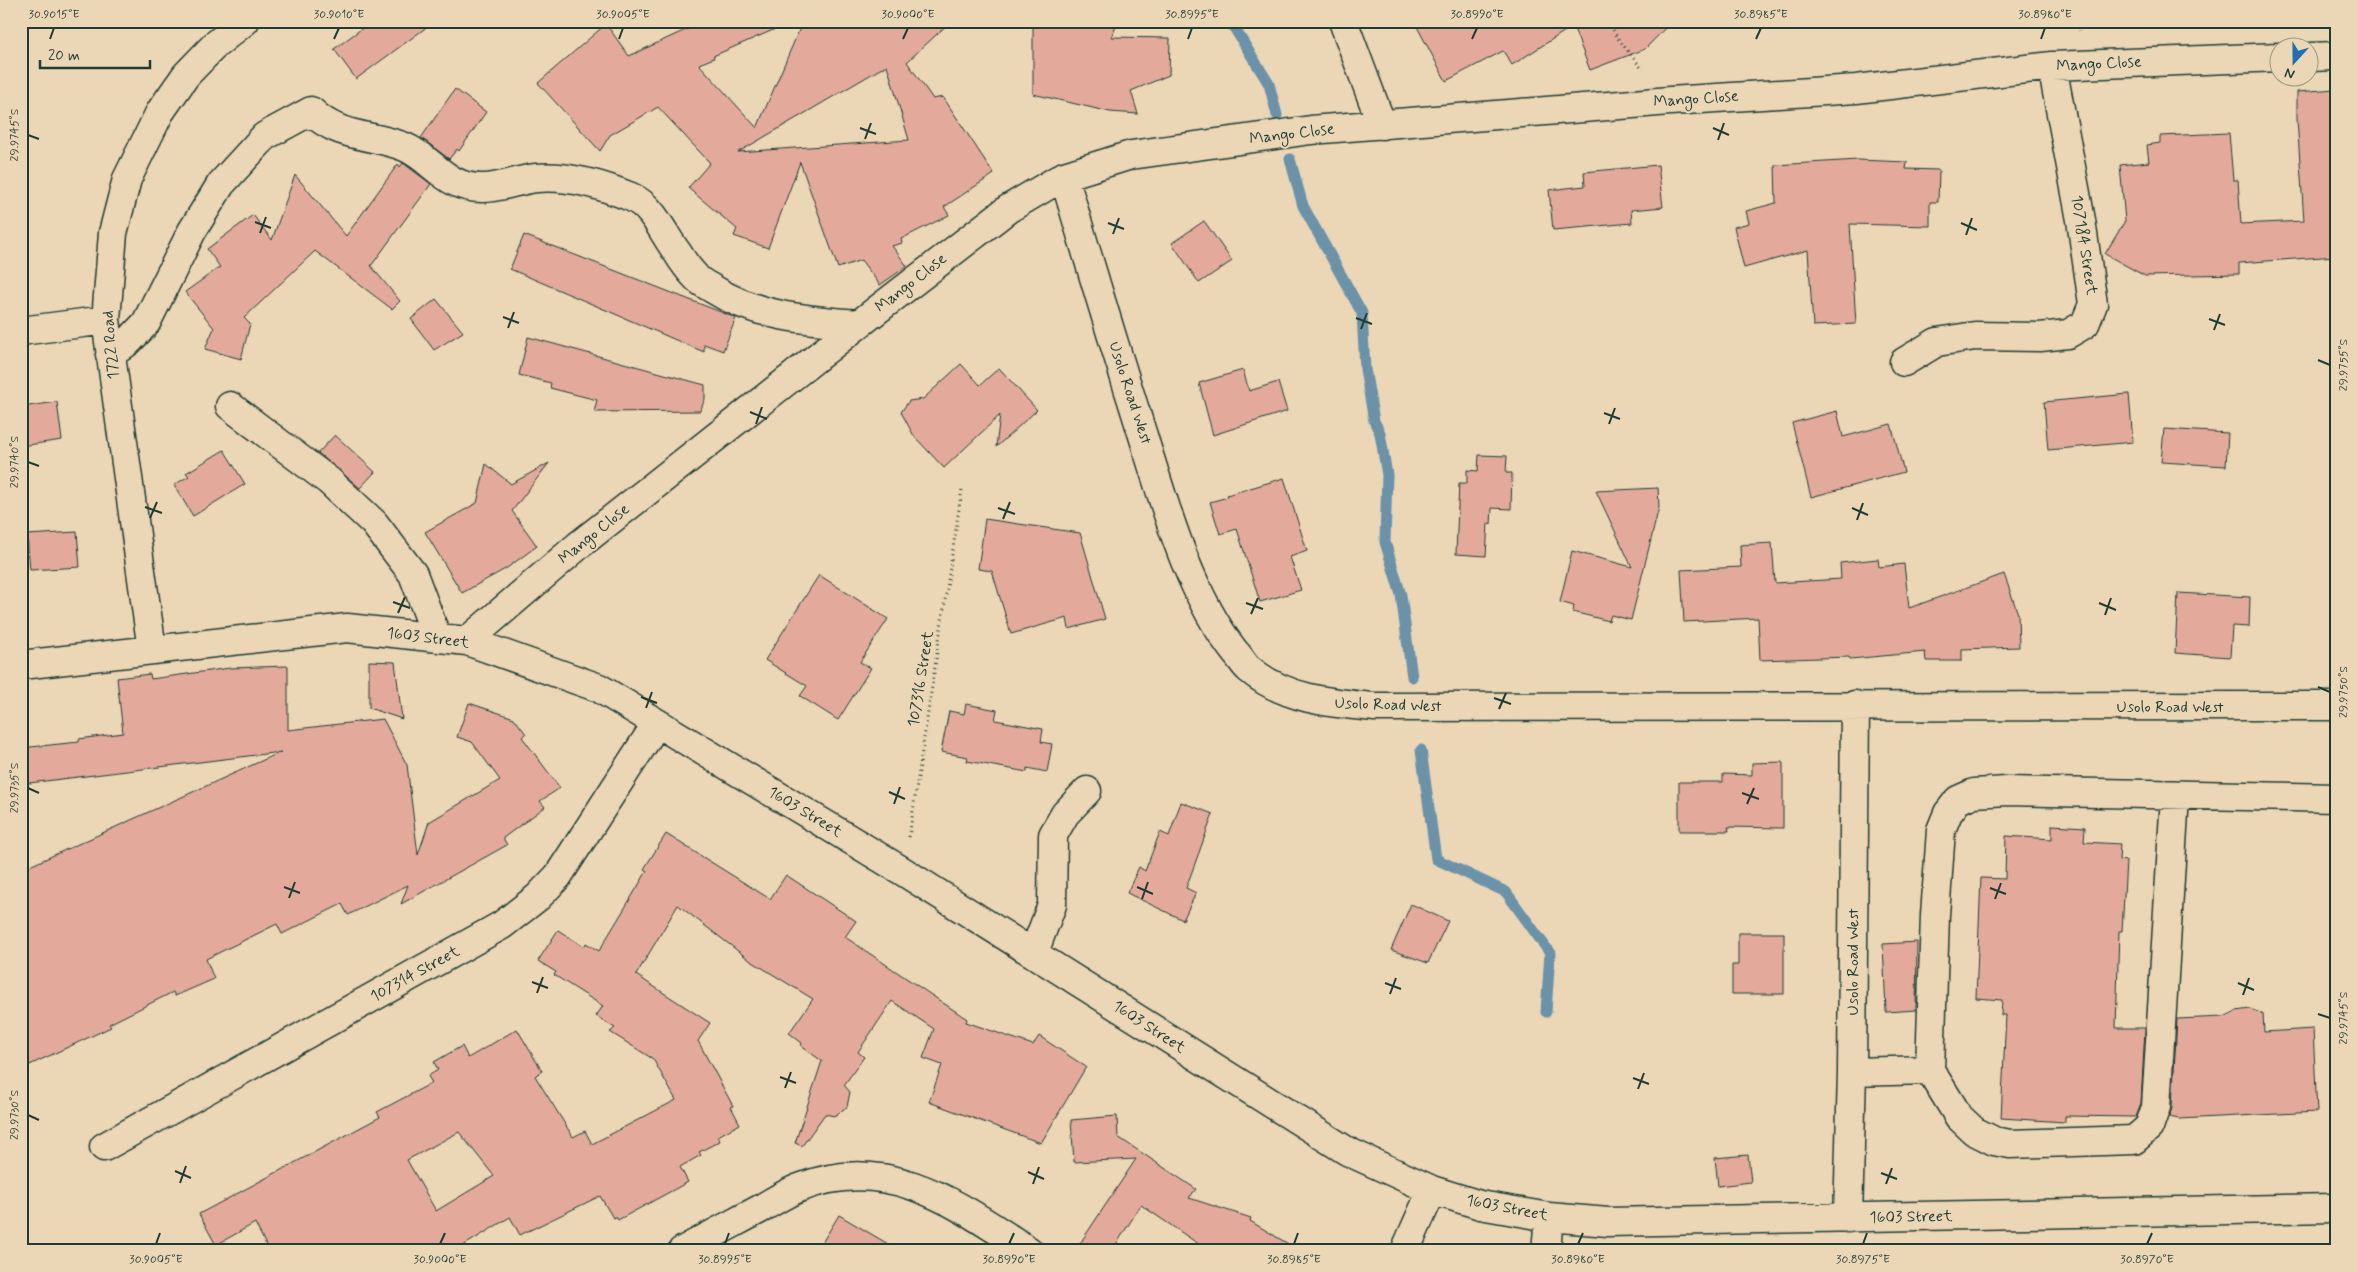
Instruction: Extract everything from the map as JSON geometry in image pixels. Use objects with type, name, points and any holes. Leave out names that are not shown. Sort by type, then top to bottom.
[{"type":"street","name":"1722 Road","points":[[152,650],[106,320],[114,233],[127,179],[160,112],[186,75],[215,45],[245,21]]},
{"type":"street","points":[[1342,21],[1382,125]]},
{"type":"street","points":[[2320,56],[2336,56]]},
{"type":"street","name":"Mango Close","points":[[467,641],[579,545],[859,324],[1008,209],[1064,176],[1131,155],[1311,130],[1670,101],[1856,89],[2052,66],[2270,57]]},
{"type":"street","name":"107184 Street","points":[[1904,362],[1937,342],[1975,336],[2040,337],[2068,334],[2085,324],[2093,304],[2081,220],[2052,66]]},
{"type":"street","points":[[110,356],[129,341],[146,323],[192,231],[221,184],[265,136],[311,111],[319,119],[355,136],[405,147],[455,182],[483,188],[535,178],[563,178],[634,198],[658,222],[674,249],[696,278],[730,300],[766,312],[801,319],[859,324]]},
{"type":"street","name":"Usolo Road West","points":[[1064,176],[1098,293],[1166,508],[1195,582],[1222,634],[1249,669],[1284,691],[1324,702],[1374,707],[2336,706]]},
{"type":"street","points":[[21,331],[106,320]]},
{"type":"street","points":[[230,406],[329,481],[374,523],[413,574],[437,638]]},
{"type":"street","name":"1603 Street","points":[[21,665],[347,628],[467,641],[599,688],[1034,952],[1237,1083],[1347,1151],[1432,1190],[1480,1205],[1549,1217],[1608,1222],[2336,1208]]},
{"type":"street","name":"Usolo Road West","points":[[1848,1218],[1852,1072],[1855,706]]},
{"type":"street","name":"107314 Street","points":[[104,1147],[502,925],[538,898],[558,876],[657,723]]},
{"type":"street","points":[[1034,952],[1052,905],[1053,835],[1065,814],[1087,791]]},
{"type":"street","points":[[2175,796],[2156,1107],[2149,1127],[2134,1140],[2010,1144],[1994,1140],[1974,1131],[1959,1117],[1930,1070],[1935,915],[1941,830],[1948,813],[1958,800],[1974,793],[2007,791],[2336,798]]},
{"type":"street","points":[[1852,1072],[1930,1070]]},
{"type":"street","points":[[682,1251],[799,1188],[837,1178],[865,1175],[896,1180],[954,1202],[1029,1251]]},
{"type":"street","points":[[1405,1251],[1432,1190]]},
{"type":"street","points":[[1546,1251],[1549,1217]]},
{"type":"path","points":[[1609,21],[1616,36],[1670,101]]},
{"type":"path","name":"107316 Street","points":[[904,872],[962,489]]},
{"type":"building","points":[[372,21],[435,21],[356,79],[334,49]]},
{"type":"building","points":[[705,21],[794,21],[713,56],[714,58],[699,64],[757,128],[803,21],[951,21],[907,62],[933,99],[943,97],[994,174],[944,207],[949,215],[901,239],[902,243],[892,246],[907,266],[880,285],[861,260],[838,268],[800,162],[768,248],[734,236],[737,229],[688,188],[710,163],[658,107],[610,135],[600,151],[538,83],[606,24],[629,56]],"holes":[[[887,65],[909,140],[738,152]]]},
{"type":"building","points":[[1033,21],[1118,21],[1112,37],[1170,38],[1169,75],[1131,91],[1138,114],[1110,112],[1033,94]]},
{"type":"building","points":[[1414,21],[1672,21],[1645,49],[1590,70],[1573,26],[1512,65],[1503,51],[1446,81]]},
{"type":"building","points":[[455,89],[486,112],[459,151],[457,149],[449,159],[421,138]]},
{"type":"building","points":[[2336,89],[2336,256],[2239,263],[2239,274],[2145,276],[2105,254],[2125,221],[2120,165],[2149,162],[2147,145],[2160,143],[2160,136],[2229,133],[2233,180],[2238,180],[2241,224],[2304,221],[2297,92]]},
{"type":"building","points":[[1858,160],[1907,162],[1906,169],[1939,170],[1938,202],[1930,202],[1930,226],[1850,224],[1856,324],[1813,326],[1808,250],[1744,268],[1734,227],[1749,223],[1746,211],[1776,203],[1775,165]]},
{"type":"building","points":[[403,163],[431,184],[371,266],[400,301],[392,309],[315,251],[244,318],[250,324],[241,359],[205,349],[214,328],[185,292],[220,267],[207,249],[253,215],[272,240],[295,175],[346,236],[398,164],[400,167]]},
{"type":"building","points":[[1658,165],[1663,207],[1631,210],[1632,223],[1553,230],[1549,190],[1585,186],[1584,172]]},
{"type":"building","points":[[1204,221],[1232,261],[1199,283],[1172,243]]},
{"type":"building","points":[[524,235],[736,318],[723,351],[704,344],[704,352],[510,269]]},
{"type":"building","points":[[436,299],[463,332],[434,350],[411,319]]},
{"type":"building","points":[[528,337],[705,385],[705,399],[700,411],[594,412],[597,400],[550,388],[551,383],[519,375]]},
{"type":"building","points":[[961,364],[980,385],[999,368],[1037,410],[996,447],[1000,415],[944,468],[914,436],[901,412],[909,401],[923,399]]},
{"type":"building","points":[[1243,370],[1249,391],[1278,382],[1287,411],[1213,435],[1199,383]]},
{"type":"building","points":[[2129,394],[2133,442],[2048,450],[2044,402]]},
{"type":"building","points":[[57,402],[62,440],[21,446],[21,407]]},
{"type":"building","points":[[1837,411],[1843,437],[1891,424],[1904,472],[1811,497],[1792,423]]},
{"type":"building","points":[[2164,429],[2228,433],[2226,466],[2161,462]]},
{"type":"building","points":[[335,435],[375,472],[360,488],[318,453]]},
{"type":"building","points":[[224,450],[245,484],[193,516],[174,485],[189,476],[186,473]]},
{"type":"building","points":[[1479,455],[1507,456],[1506,473],[1512,473],[1511,509],[1492,508],[1491,524],[1488,523],[1486,556],[1456,554],[1459,483],[1467,483],[1467,470],[1478,471]]},
{"type":"building","points":[[549,463],[512,511],[537,546],[507,568],[462,593],[425,532],[477,503],[486,464],[511,484]]},
{"type":"building","points":[[1284,478],[1307,551],[1290,557],[1301,590],[1260,602],[1237,529],[1220,534],[1210,502]]},
{"type":"building","points":[[1658,488],[1659,507],[1631,620],[1611,615],[1609,621],[1573,612],[1574,606],[1560,602],[1572,551],[1632,567],[1596,491]]},
{"type":"building","points":[[985,519],[1080,533],[1105,619],[1069,629],[1067,618],[1011,634],[992,571],[978,569]]},
{"type":"building","points":[[77,532],[80,567],[30,570],[27,535]]},
{"type":"building","points":[[1772,543],[1775,583],[1841,579],[1840,563],[1878,559],[1879,567],[1904,564],[1909,608],[2004,574],[2018,614],[2019,647],[1962,649],[1962,661],[1926,661],[1925,652],[1850,659],[1849,657],[1760,660],[1758,618],[1684,622],[1681,570],[1741,567],[1740,545]]},
{"type":"building","points":[[819,575],[888,619],[860,662],[871,668],[838,720],[800,696],[807,686],[765,660]]},
{"type":"building","points":[[2178,593],[2250,597],[2249,627],[2232,626],[2230,657],[2175,653]]},
{"type":"building","points":[[369,661],[395,662],[402,719],[369,708]]},
{"type":"building","points":[[288,666],[288,730],[383,719],[407,765],[418,855],[429,822],[500,780],[472,742],[457,737],[469,703],[514,718],[526,734],[522,737],[560,788],[540,801],[545,807],[503,838],[507,845],[401,904],[408,885],[348,915],[342,904],[282,934],[277,924],[206,959],[214,979],[175,996],[173,992],[109,1024],[111,1027],[21,1069],[21,870],[281,752],[21,784],[21,748],[79,742],[79,739],[123,733],[117,678],[150,674],[151,679],[230,668]]},
{"type":"building","points":[[966,704],[997,710],[995,720],[1043,729],[1041,742],[1052,744],[1047,772],[1027,768],[1027,772],[967,761],[968,757],[941,752],[949,711],[964,714]]},
{"type":"building","points":[[1783,762],[1783,828],[1728,827],[1729,831],[1679,831],[1679,782],[1723,782],[1723,774],[1752,775],[1752,763]]},
{"type":"building","points":[[1181,802],[1213,814],[1186,888],[1196,893],[1183,920],[1127,893],[1139,867],[1145,871],[1160,832],[1169,836]]},
{"type":"building","points":[[2052,825],[2085,827],[2084,842],[2120,844],[2119,860],[2126,861],[2122,931],[2119,931],[2116,1028],[2145,1028],[2141,1104],[2136,1117],[2065,1116],[2065,1122],[2001,1118],[2006,1015],[2001,1015],[2002,1000],[1976,998],[1981,878],[2005,879],[2006,836],[2052,839]]},
{"type":"building","points":[[666,834],[770,899],[786,875],[856,921],[845,937],[967,1019],[966,1022],[1033,1045],[1039,1036],[1086,1067],[1041,1143],[929,1102],[942,1065],[923,1058],[934,1029],[892,1001],[858,1052],[864,1057],[844,1085],[850,1092],[847,1107],[834,1116],[825,1114],[802,1146],[795,1143],[822,1061],[801,1046],[802,1043],[789,1033],[813,999],[751,961],[678,905],[636,975],[710,1023],[698,1041],[733,1106],[731,1107],[740,1124],[718,1136],[720,1141],[699,1152],[701,1155],[680,1167],[688,1182],[618,1220],[616,1217],[613,1218],[600,1196],[520,1235],[510,1217],[455,1251],[269,1251],[255,1223],[216,1245],[199,1214],[380,1117],[377,1112],[432,1083],[428,1076],[438,1070],[434,1062],[462,1046],[468,1058],[517,1029],[542,1071],[535,1076],[573,1137],[585,1131],[592,1144],[676,1100],[653,1059],[610,1032],[615,1028],[596,1016],[603,1006],[554,975],[556,972],[538,961],[558,930],[584,947],[586,943],[599,951],[647,871],[644,869]],"holes":[[[459,1132],[494,1176],[436,1211],[407,1160]]]},
{"type":"building","points":[[1411,904],[1448,921],[1428,963],[1391,950]]},
{"type":"building","points":[[1738,933],[1784,933],[1784,994],[1732,994],[1732,965],[1738,965]]},
{"type":"building","points":[[1917,942],[1916,1010],[1886,1012],[1883,944]]},
{"type":"building","points":[[2250,1009],[2263,1014],[2264,1032],[2313,1029],[2317,1112],[2179,1119],[2169,1117],[2172,1108],[2177,1019],[2224,1017],[2236,1011]]},
{"type":"building","points":[[1117,1116],[1118,1137],[1196,1189],[1189,1198],[1251,1218],[1250,1221],[1300,1251],[1216,1251],[1203,1247],[1141,1205],[1112,1251],[1075,1251],[1136,1159],[1074,1162],[1071,1120]]},
{"type":"building","points":[[1748,1155],[1751,1182],[1718,1186],[1715,1158]]},
{"type":"building","points":[[839,1215],[900,1251],[817,1251]]},
{"type":"waterway","points":[[1230,21],[1269,84],[1277,115]]},
{"type":"waterway","points":[[1290,159],[1303,206],[1362,313],[1365,369],[1374,421],[1380,433],[1387,475],[1385,542],[1401,595],[1412,677]]},
{"type":"waterway","points":[[1421,750],[1436,859],[1506,892],[1550,953],[1546,1012]]}]
